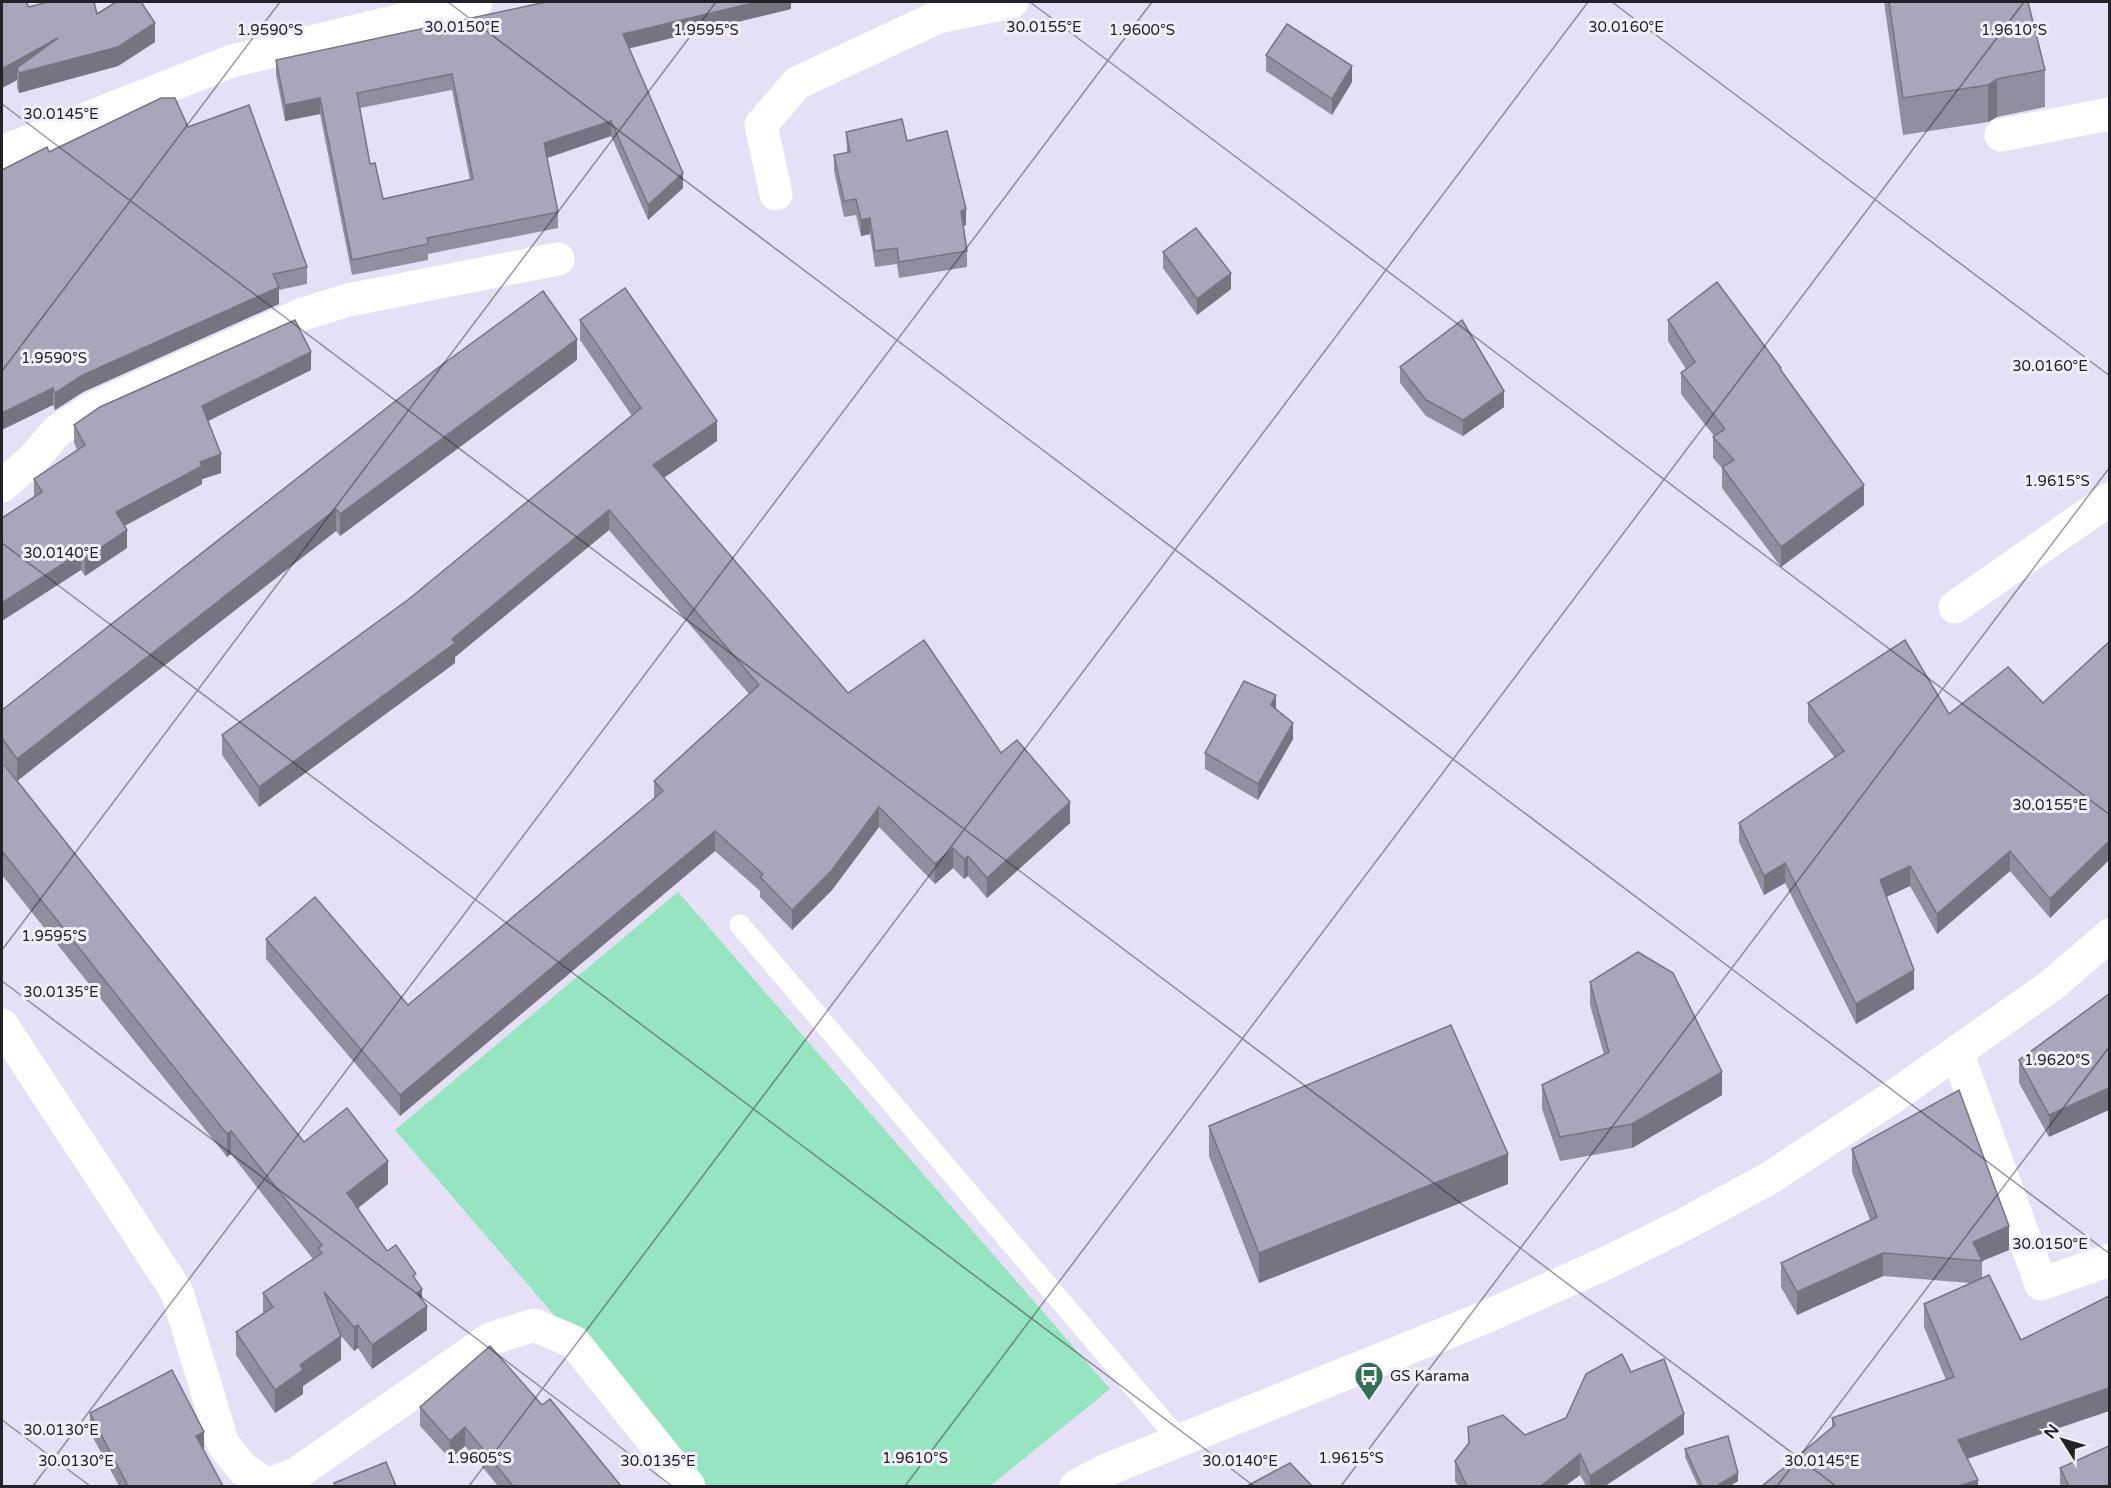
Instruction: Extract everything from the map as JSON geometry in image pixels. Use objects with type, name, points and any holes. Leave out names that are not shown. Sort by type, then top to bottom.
[{"type":"street","points":[[2,152],[232,61],[476,2]]},
{"type":"street","points":[[776,194],[761,125],[798,83],[938,17],[1012,2]]},
{"type":"street","points":[[2001,135],[2109,114]]},
{"type":"street","points":[[2,486],[33,459],[57,431],[91,409],[303,314],[348,300],[558,259]]},
{"type":"street","points":[[1955,607],[2109,499]]},
{"type":"street","points":[[1076,1486],[1106,1470],[1486,1317],[1665,1234],[1768,1179],[1890,1099],[2052,985],[2109,935]]},
{"type":"street","points":[[2,1024],[177,1292],[223,1444],[242,1468],[267,1486],[296,1474],[490,1339],[534,1325],[574,1342],[689,1486]]},
{"type":"street","points":[[1957,1052],[2042,1284],[2109,1260]]},
{"type":"lane","points":[[740,926],[1180,1441]]},
{"type":"green space","points":[[678,892],[1110,1389],[990,1486],[701,1486],[395,1130]]},
{"type":"building","points":[[2,2],[26,2],[29,7],[48,2],[94,2],[97,14],[116,2],[141,2],[155,23],[118,47],[19,73],[17,68],[58,38],[2,69]]},
{"type":"building","points":[[546,2],[757,2],[623,34],[683,173],[648,205],[611,121],[544,143],[558,212],[427,238],[428,244],[352,260],[320,98],[285,105],[276,60]],"holes":[[[452,74],[473,179],[383,199],[375,163],[370,164],[357,93]]]},
{"type":"building","points":[[1889,2],[2028,2],[2045,70],[1997,79],[1988,85],[1903,98]]},
{"type":"building","points":[[1287,24],[1352,66],[1332,99],[1266,55]]},
{"type":"building","points":[[161,98],[175,98],[188,127],[249,105],[307,267],[273,274],[279,287],[83,375],[55,393],[53,388],[2,413],[2,170],[47,147],[49,152]]},
{"type":"building","points":[[902,119],[907,141],[947,131],[966,209],[961,211],[967,251],[899,262],[897,248],[875,251],[870,218],[861,220],[856,199],[844,201],[834,155],[850,152],[846,132]]},
{"type":"building","points":[[1196,228],[1231,273],[1197,299],[1163,252]]},
{"type":"building","points":[[1717,282],[1864,485],[1781,547],[1722,467],[1734,460],[1713,437],[1725,429],[1681,373],[1695,362],[1668,320]]},
{"type":"building","points":[[625,288],[717,421],[653,465],[848,693],[924,640],[1001,753],[1017,740],[1070,802],[987,878],[968,856],[964,859],[953,848],[935,864],[879,807],[832,870],[792,910],[760,877],[763,874],[715,831],[400,1095],[266,939],[315,897],[408,1005],[663,791],[654,781],[759,685],[609,510],[452,639],[455,643],[259,787],[222,735],[409,599],[641,408],[580,320]]},
{"type":"building","points":[[543,291],[577,339],[340,514],[336,509],[17,759],[2,738],[2,710],[435,370]]},
{"type":"building","points":[[295,320],[311,352],[202,406],[221,454],[200,462],[202,466],[116,512],[127,530],[85,558],[81,552],[2,603],[2,518],[42,492],[34,479],[85,445],[74,425],[100,407]]},
{"type":"building","points":[[1462,320],[1504,391],[1463,420],[1426,400],[1400,367]]},
{"type":"building","points":[[1905,640],[1949,714],[2008,667],[2043,703],[2109,642],[2109,841],[2050,899],[2010,851],[1937,914],[1910,866],[1880,880],[1914,970],[1856,1004],[1785,863],[1764,876],[1739,823],[1844,751],[1808,703]]},
{"type":"building","points":[[1244,681],[1276,695],[1271,705],[1293,723],[1258,784],[1205,753]]},
{"type":"building","points":[[2,762],[304,1142],[347,1108],[388,1161],[347,1193],[387,1251],[396,1245],[416,1274],[413,1276],[422,1289],[417,1293],[427,1306],[372,1345],[358,1325],[354,1327],[324,1292],[341,1336],[300,1365],[303,1370],[275,1390],[236,1332],[273,1307],[263,1293],[322,1253],[318,1248],[322,1245],[231,1131],[227,1134],[2,851]]},
{"type":"building","points":[[1638,952],[1673,973],[1722,1072],[1632,1124],[1560,1137],[1542,1085],[1609,1052],[1590,982]]},
{"type":"building","points":[[2109,994],[2109,1088],[2049,1115],[2019,1060]]},
{"type":"building","points":[[1451,1025],[1508,1154],[1259,1253],[1209,1126]]},
{"type":"building","points":[[1959,1090],[2009,1226],[1973,1242],[1982,1261],[1883,1253],[1797,1292],[1781,1263],[1877,1217],[1852,1149]]},
{"type":"building","points":[[1989,1275],[2021,1340],[2109,1296],[2109,1388],[1958,1440],[1978,1480],[1959,1486],[1762,1486],[1835,1425],[1832,1418],[1954,1377],[1924,1304]]},
{"type":"building","points":[[490,1346],[542,1405],[550,1399],[621,1486],[513,1486],[465,1427],[450,1441],[420,1407]]},
{"type":"building","points":[[1622,1354],[1631,1372],[1664,1359],[1684,1414],[1590,1476],[1580,1454],[1541,1486],[1467,1486],[1455,1461],[1469,1443],[1468,1427],[1503,1415],[1525,1435],[1566,1418],[1586,1374]]},
{"type":"building","points":[[172,1370],[204,1432],[196,1436],[223,1486],[128,1486],[90,1413]]},
{"type":"building","points":[[1728,1436],[1738,1473],[1717,1486],[1702,1486],[1685,1449]]},
{"type":"building","points":[[2109,1446],[2109,1486],[2069,1486],[2060,1468]]},
{"type":"building","points":[[386,1462],[396,1486],[335,1486],[334,1483]]},
{"type":"building","points":[[1290,1463],[1312,1486],[1247,1486]]},
{"type":"place","name":"GS Karama","points":[[1369,1402]]}]
